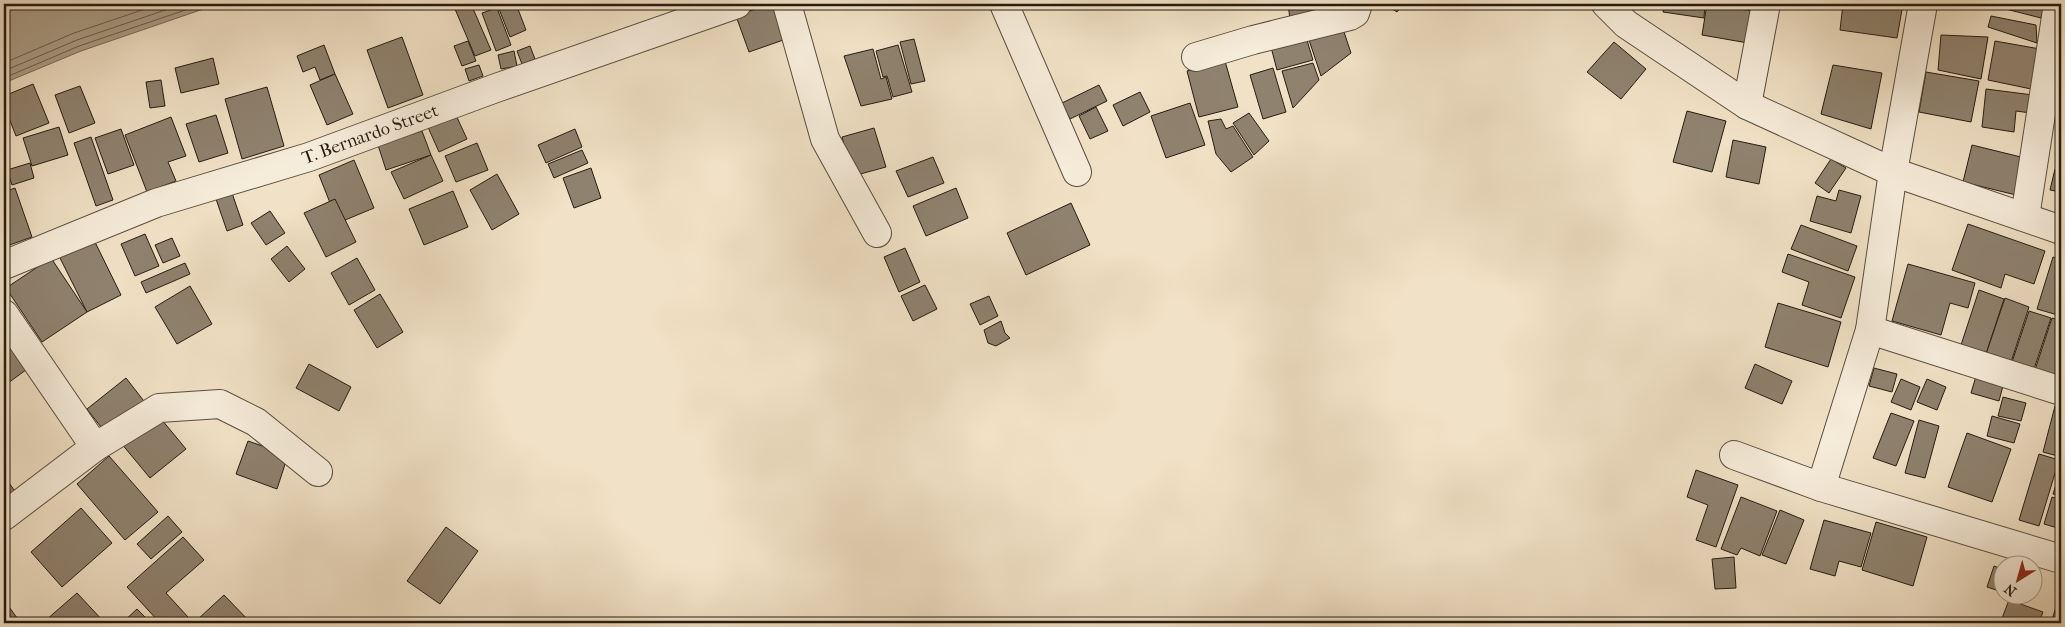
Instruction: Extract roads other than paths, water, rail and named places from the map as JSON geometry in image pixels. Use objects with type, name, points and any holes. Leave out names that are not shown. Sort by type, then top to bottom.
[{"type":"street","name":"T. Bernardo Street","points":[[4,265],[156,203],[309,157],[496,88],[737,4]]},
{"type":"street","points":[[787,4],[825,139],[877,233]]},
{"type":"street","points":[[1004,4],[1077,172]]},
{"type":"street","points":[[1196,58],[1253,40],[1350,16],[1355,13],[1358,4]]},
{"type":"street","points":[[1606,4],[1628,14],[1747,105],[1893,172],[2061,230]]},
{"type":"street","points":[[1747,105],[1766,4]]},
{"type":"street","points":[[1821,487],[1870,330],[1893,172],[1923,4]]},
{"type":"street","points":[[2025,217],[2058,4]]},
{"type":"street","points":[[4,314],[95,447]]},
{"type":"street","points":[[1870,330],[2061,391]]},
{"type":"street","points":[[4,516],[95,447],[159,408],[220,404],[256,422],[318,472]]},
{"type":"street","points":[[1734,455],[1821,487],[2061,559]]},
{"type":"water","points":[[4,4],[218,4],[81,51],[4,83]]}]
